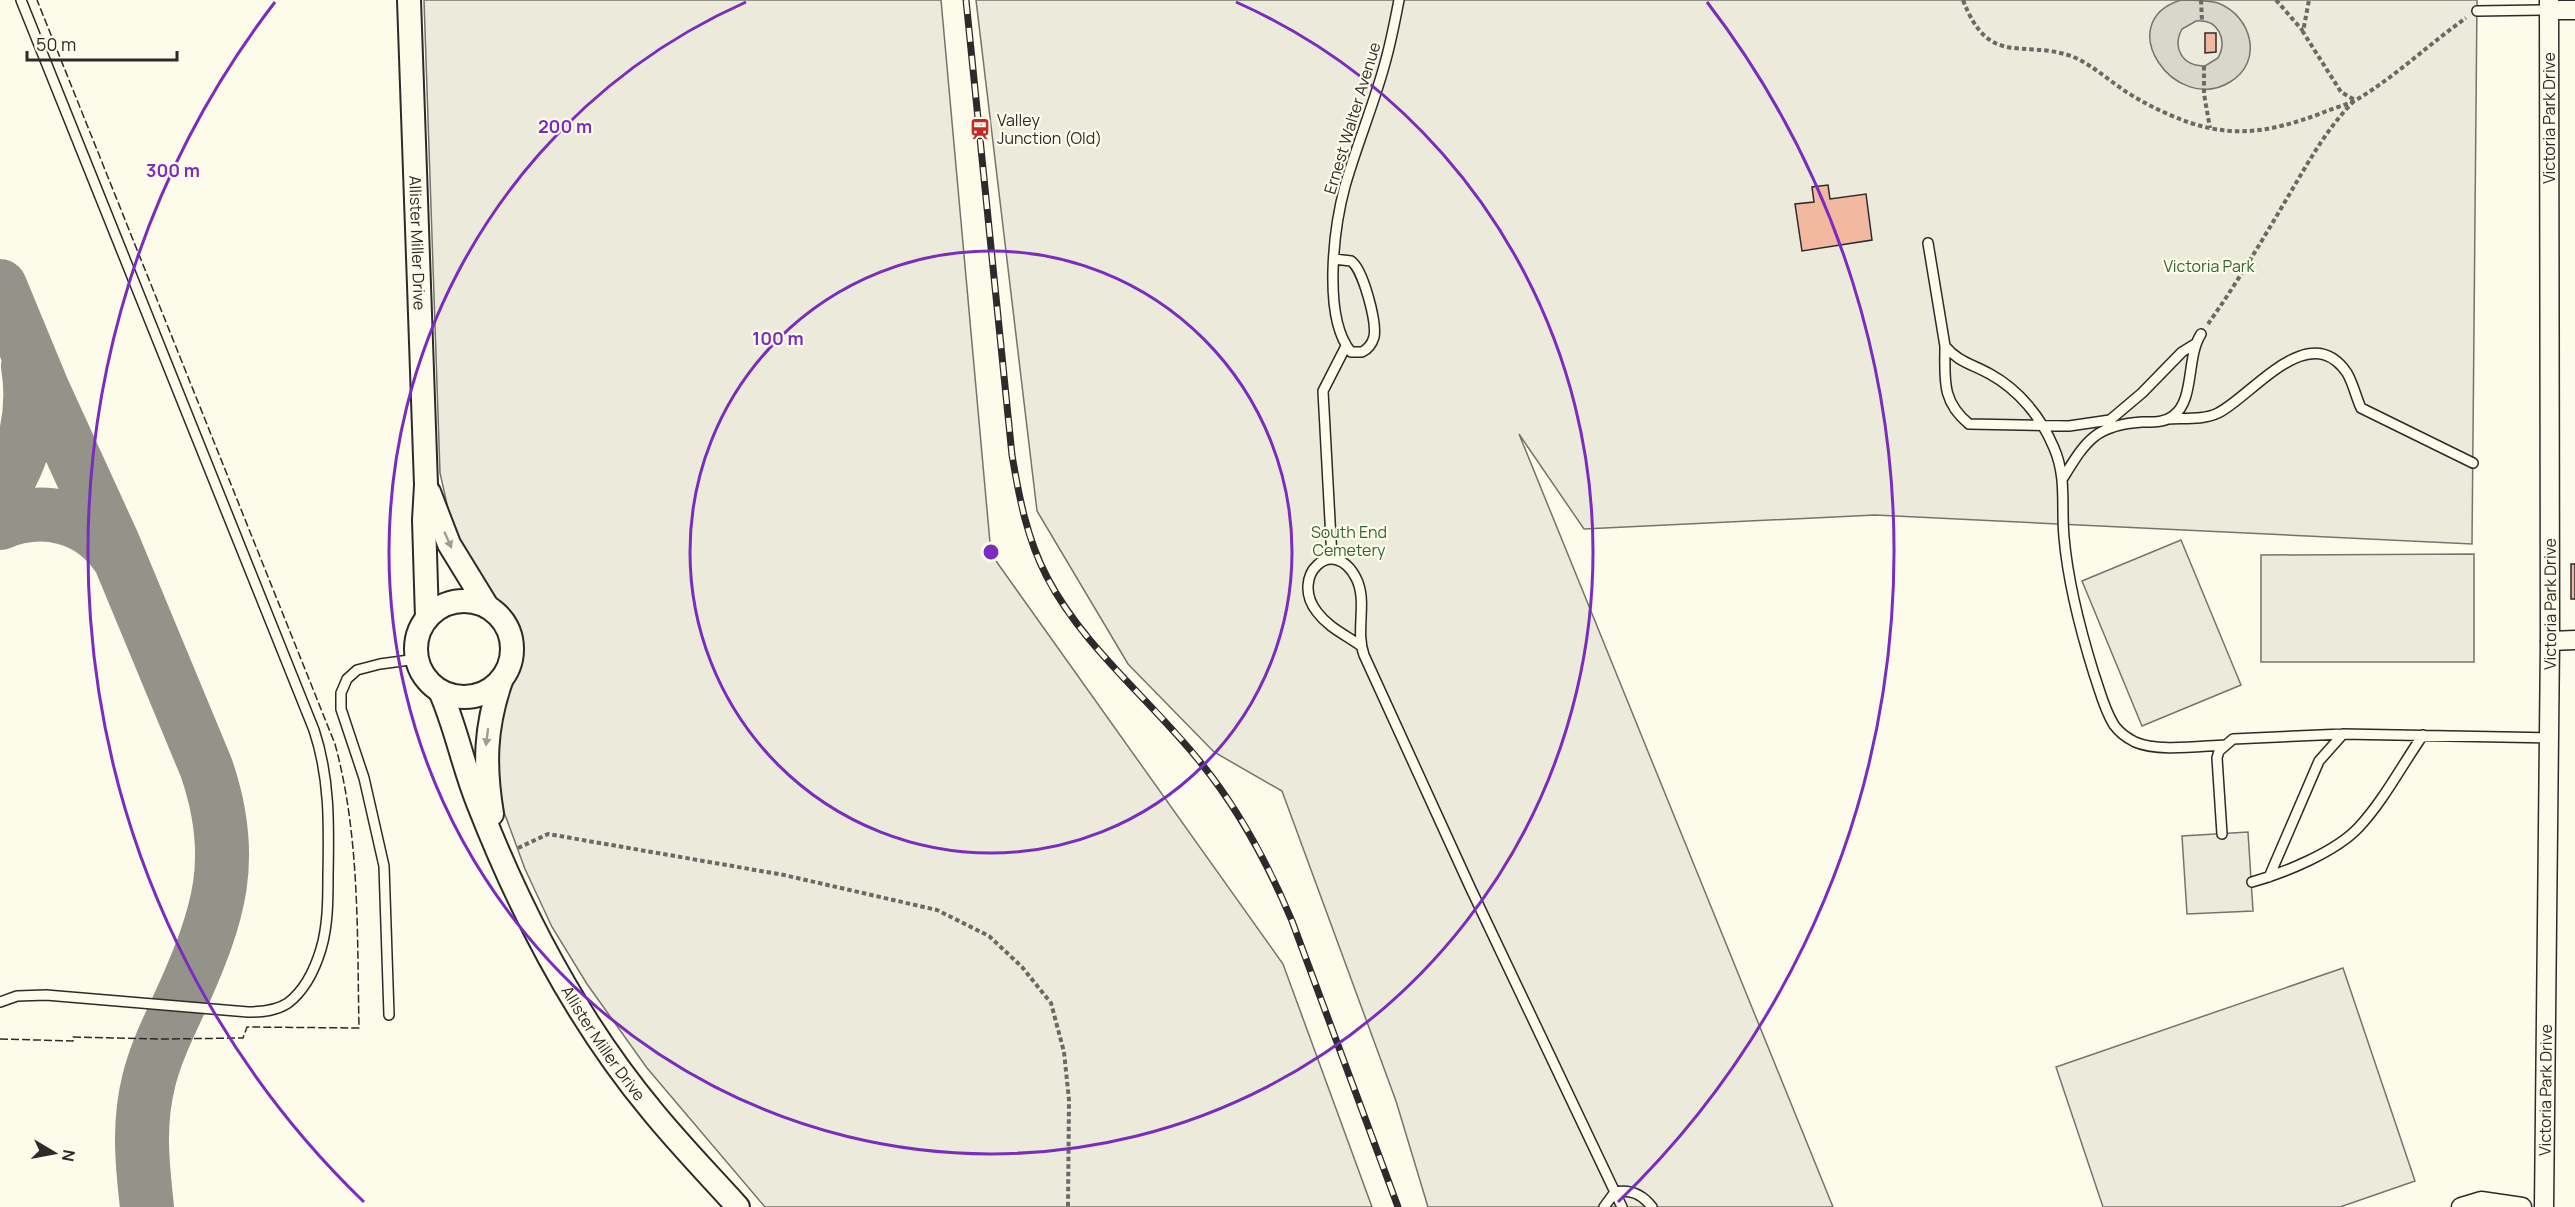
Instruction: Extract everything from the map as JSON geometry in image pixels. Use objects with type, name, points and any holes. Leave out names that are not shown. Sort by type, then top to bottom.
[{"type":"street","name":"Allister Miller Drive","points":[[409,0],[426,485],[424,520],[427,618]]},
{"type":"street","points":[[2548,5],[2575,10]]},
{"type":"street","name":"Victoria Park Drive","points":[[2544,1207],[2550,641],[2548,5]]},
{"type":"street","name":"Allister Miller Drive","points":[[426,485],[449,544],[487,606]]},
{"type":"street","points":[[461,601],[487,606],[499,615],[507,626],[512,640],[513,654],[509,668],[501,681],[488,691],[472,697],[456,696],[440,691],[422,671],[417,659],[418,637],[427,618],[449,603],[461,601]]},
{"type":"street","points":[[2550,641],[2575,640]]},
{"type":"street","name":"Allister Miller Drive","points":[[501,681],[490,710],[485,752],[489,797],[501,856]]},
{"type":"street","name":"Allister Miller Drive","points":[[440,691],[452,719],[478,802],[550,961],[615,1060],[652,1111],[738,1207]]},
{"type":"street","points":[[2461,1207],[2481,1201],[2522,1207]]},
{"type":"lane","points":[[0,1002],[16,996],[46,995],[248,1012],[275,1009],[294,997],[305,985],[312,971],[321,948],[328,881],[327,780],[314,730],[21,0]]},
{"type":"lane","name":"Ernest Walter Avenue","points":[[1348,348],[1336,318],[1333,296],[1334,259],[1345,187],[1386,63],[1399,0]]},
{"type":"lane","points":[[2477,11],[2548,5]]},
{"type":"lane","points":[[1928,243],[1945,346],[1945,386],[1948,398],[1959,416],[1970,424],[2069,426],[2110,420],[2142,393],[2182,352],[2195,344]]},
{"type":"lane","points":[[1332,558],[1323,391],[1348,348],[1356,352],[1367,349],[1374,339],[1367,294],[1356,264],[1345,258],[1334,259]]},
{"type":"lane","points":[[2063,478],[2092,436],[2122,424],[2159,422],[2173,417],[2182,407],[2186,397],[2195,344],[2201,334]]},
{"type":"lane","points":[[1945,346],[1955,358],[1992,375],[2012,388],[2041,424],[2054,446],[2063,478],[2063,535],[2068,577],[2087,652],[2104,704],[2115,726],[2127,737],[2145,745],[2225,745]]},
{"type":"lane","points":[[2168,418],[2188,418],[2219,412],[2288,360],[2317,355],[2326,357],[2343,367],[2349,376],[2361,408],[2473,463]]},
{"type":"lane","points":[[1361,646],[1335,630],[1316,611],[1308,594],[1308,586],[1312,570],[1319,563],[1332,558],[1344,564],[1358,583],[1361,605],[1359,629],[1361,646],[1470,887],[1622,1207]]},
{"type":"lane","points":[[389,1015],[384,866],[364,778],[341,709],[341,693],[346,679],[357,670],[417,659]]},
{"type":"lane","points":[[2269,877],[2286,833],[2319,761],[2343,734]]},
{"type":"lane","points":[[2222,834],[2217,758],[2219,751],[2233,739],[2343,734],[2549,738]]},
{"type":"lane","points":[[2252,882],[2314,857],[2358,828],[2423,735]]},
{"type":"lane","points":[[1604,1207],[1615,1192],[1624,1190],[1639,1194],[1652,1207]]},
{"type":"path","points":[[1963,0],[1975,24],[1995,43],[2013,50],[2052,52],[2070,56],[2169,115],[2210,128],[2243,132],[2271,129],[2355,100]]},
{"type":"path","points":[[2201,0],[2202,21]]},
{"type":"path","points":[[2276,0],[2303,32],[2341,92],[2355,100]]},
{"type":"path","points":[[2303,32],[2309,0]]},
{"type":"path","points":[[2201,334],[2230,293],[2320,141],[2339,116],[2355,100],[2477,11]]},
{"type":"path","points":[[2204,66],[2204,94],[2210,128]]},
{"type":"path","points":[[501,856],[548,834],[784,875],[937,910],[989,936],[1022,967],[1051,1003],[1064,1052],[1069,1100],[1068,1207]]},
{"type":"green space","points":[[424,0],[941,0],[991,554],[1283,964],[1372,1207],[765,1207],[647,1068],[587,984],[552,927],[525,869],[504,812],[498,774],[498,734],[506,695],[519,664],[522,638],[514,615],[498,602],[474,567],[451,522],[440,473]]},
{"type":"green space","name":"Victoria Park","points":[[976,0],[2477,0],[2472,544],[1875,515],[1584,529],[1519,434],[1833,1207],[1428,1207],[1396,1101],[1282,791],[1214,752],[1128,664],[1037,511]]},
{"type":"green space","points":[[2181,540],[2241,685],[2142,726],[2082,581]]},
{"type":"green space","points":[[2474,554],[2474,662],[2261,662],[2261,555]]},
{"type":"green space","points":[[2343,968],[2415,1181],[2340,1207],[2103,1207],[2056,1067]]},
{"type":"shaded area","points":[[2181,0],[2214,2],[2230,9],[2246,28],[2250,40],[2247,63],[2241,73],[2230,82],[2209,89],[2189,87],[2172,77],[2158,62],[2151,45],[2151,27],[2160,11]],"holes":[[[2196,21],[2210,23],[2219,32],[2222,44],[2218,58],[2205,66],[2190,63],[2185,59],[2181,55],[2178,43],[2182,29]]]},
{"type":"shaded area","points":[[2248,832],[2253,911],[2187,914],[2182,836]]},
{"type":"building","points":[[2205,33],[2216,33],[2216,52],[2205,53]]},
{"type":"building","points":[[1828,185],[1830,199],[1866,194],[1872,240],[1802,251],[1795,204],[1814,202],[1812,187]]},
{"type":"building","points":[[2571,564],[2575,564],[2575,599],[2571,599]]},
{"type":"taxiway","points":[[0,286],[43,390],[113,543],[206,767],[216,800],[221,830],[220,886],[214,913],[194,969],[159,1049],[146,1096],[142,1143],[147,1207]]},
{"type":"taxiway","points":[[0,493],[16,464],[26,433],[30,399],[28,366]]},
{"type":"taxiway","points":[[0,523],[33,515],[65,518],[80,523],[94,532],[118,557]]},
{"type":"railway","points":[[966,0],[1012,455],[1021,502],[1034,548],[1047,577],[1079,627],[1201,763],[1228,800],[1252,839],[1292,921],[1398,1207]]},
{"type":"fence","points":[[0,1039],[73,1041],[73,1037],[243,1038],[247,1027],[359,1028],[353,849],[349,814],[335,744],[37,0]]},
{"type":"place","name":"Valley Junction (Old)","points":[[980,129]]},
{"type":"park label","name":"South End Cemetery","points":[[1349,541]]}]
